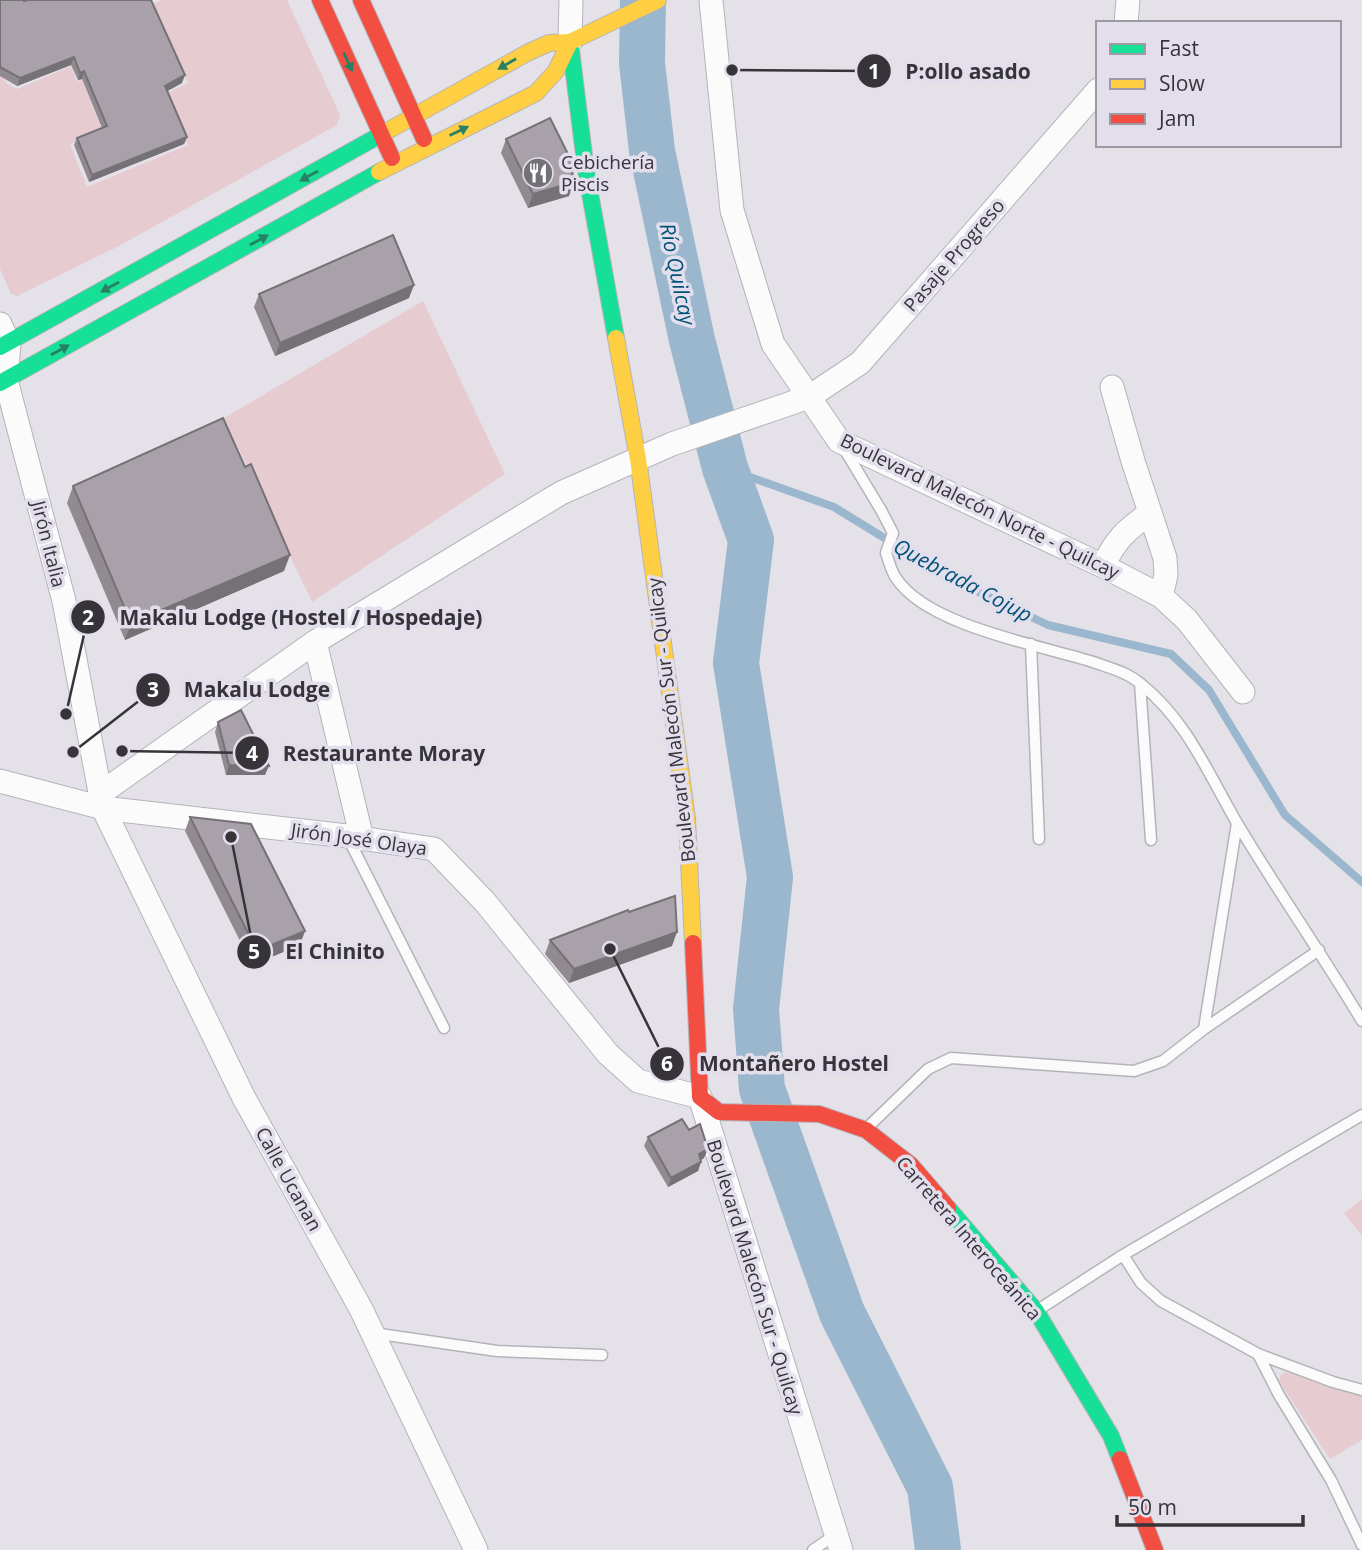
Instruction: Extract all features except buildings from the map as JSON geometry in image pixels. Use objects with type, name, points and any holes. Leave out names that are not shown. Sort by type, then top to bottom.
[{"type":"main road","points":[[320,0],[394,164]]},
{"type":"main road","points":[[362,0],[428,146]]},
{"type":"main road","points":[[3,338],[382,135],[527,53],[549,43],[570,42],[658,0]]},
{"type":"main road","points":[[3,382],[394,164],[536,93],[556,71],[570,42]]},
{"type":"main road","name":"Boulevard Malecón Sur - Quilcay","points":[[570,42],[586,171],[638,459],[687,820],[700,1097]]},
{"type":"main road","name":"Carretera Interoceánica","points":[[700,1097],[719,1112],[819,1114],[866,1130],[911,1165],[1036,1311],[1111,1436],[1155,1550]]},
{"type":"street","name":"Boulevard Malecón Sur - Quilcay","points":[[570,42],[571,0]]},
{"type":"street","name":"Boulevard Malecón Norte - Quilcay","points":[[711,0],[732,210],[793,402],[839,441],[1103,566],[1160,596],[1187,620],[1243,692]]},
{"type":"street","points":[[1126,21],[1128,0]]},
{"type":"street","name":"Pasaje Progreso","points":[[638,459],[793,402],[860,363],[1096,92]]},
{"type":"street","name":"Jirón Italia","points":[[3,338],[3,382],[64,601],[102,801]]},
{"type":"street","points":[[1112,387],[1165,558],[1166,575],[1160,596]]},
{"type":"street","points":[[102,801],[315,642],[561,493],[638,459]]},
{"type":"street","points":[[1103,566],[1112,545],[1123,532],[1150,513]]},
{"type":"street","points":[[315,642],[354,837]]},
{"type":"street","name":"Jirón José Olaya","points":[[0,781],[102,801],[434,849],[485,902],[618,1063],[638,1080],[700,1097]]},
{"type":"street","name":"Calle Ucanan","points":[[102,801],[244,1098],[373,1333],[476,1550]]},
{"type":"street","name":"Boulevard Malecón Sur - Quilcay","points":[[700,1097],[838,1543]]},
{"type":"lane","points":[[839,441],[893,533],[886,554],[896,578],[913,597],[965,626],[1126,673],[1140,682],[1168,709],[1190,737],[1237,823],[1362,1021]]},
{"type":"lane","points":[[1031,644],[1039,839]]},
{"type":"lane","points":[[1140,682],[1151,840]]},
{"type":"lane","points":[[1204,1029],[1237,823]]},
{"type":"lane","points":[[354,837],[443,1028]]},
{"type":"lane","points":[[866,1130],[928,1069],[951,1058],[1134,1071],[1163,1061],[1204,1029],[1319,950]]},
{"type":"lane","points":[[1036,1311],[1123,1255],[1362,1115]]},
{"type":"lane","points":[[1123,1255],[1141,1283],[1161,1301],[1258,1354],[1362,1390]]},
{"type":"lane","points":[[373,1333],[497,1351],[602,1355]]},
{"type":"lane","points":[[1258,1354],[1279,1395],[1331,1480],[1362,1545]]},
{"type":"lane","points":[[813,1550],[838,1543]]},
{"type":"shaded area","points":[[162,0],[287,0],[340,115],[337,125],[117,247],[17,296],[11,294],[0,269],[0,72],[6,83],[17,89],[71,66],[77,81],[82,80],[103,132],[70,144],[87,187],[188,145],[165,94],[188,83],[152,4]]},
{"type":"shaded area","points":[[423,301],[505,474],[312,602],[224,418]]},
{"type":"shaded area","points":[[1362,1199],[1362,1236],[1344,1213]]},
{"type":"shaded area","points":[[1285,1372],[1362,1395],[1362,1440],[1330,1459],[1279,1381]]},
{"type":"waterway","name":"Río Quilcay","points":[[643,0],[642,63],[652,151],[692,340],[725,468],[751,540],[736,663],[770,877],[756,1009],[762,1089],[842,1313],[930,1487],[938,1550]]},
{"type":"waterway","name":"Quebrada Cojup","points":[[725,468],[834,507],[951,579],[1048,625],[1171,654],[1209,690],[1285,815],[1362,882]]},
{"type":"traffic: fast","points":[[570,42],[586,171],[616,338]]},
{"type":"traffic: fast","points":[[0,347],[382,134]]},
{"type":"traffic: fast","points":[[0,383],[379,172]]},
{"type":"traffic: fast","points":[[948,1208],[1036,1311],[1111,1436],[1120,1459]]},
{"type":"traffic: slow","points":[[382,134],[527,53],[549,43],[570,42],[658,0]]},
{"type":"traffic: slow","points":[[379,172],[536,93],[556,71],[570,42]]},
{"type":"traffic: slow","points":[[616,338],[638,459],[687,819],[693,943]]},
{"type":"traffic: jam","points":[[320,0],[392,158]]},
{"type":"traffic: jam","points":[[361,0],[424,139]]},
{"type":"traffic: jam","points":[[693,943],[700,1097],[719,1112],[819,1114],[866,1130],[911,1165],[948,1208]]},
{"type":"traffic: jam","points":[[1120,1459],[1155,1550]]},
{"type":"place","name":"P:ollo asado","points":[[732,70]]},
{"type":"place","name":"Cebichería Piscis","points":[[538,173]]},
{"type":"place","name":"Makalu Lodge (Hostel / Hospedaje)","points":[[66,714]]},
{"type":"place","name":"Restaurante Moray","points":[[122,751]]},
{"type":"place","name":"Makalu Lodge","points":[[73,752]]},
{"type":"place","name":"El Chinito","points":[[231,837]]},
{"type":"place","name":"Montañero Hostel","points":[[610,949]]}]
